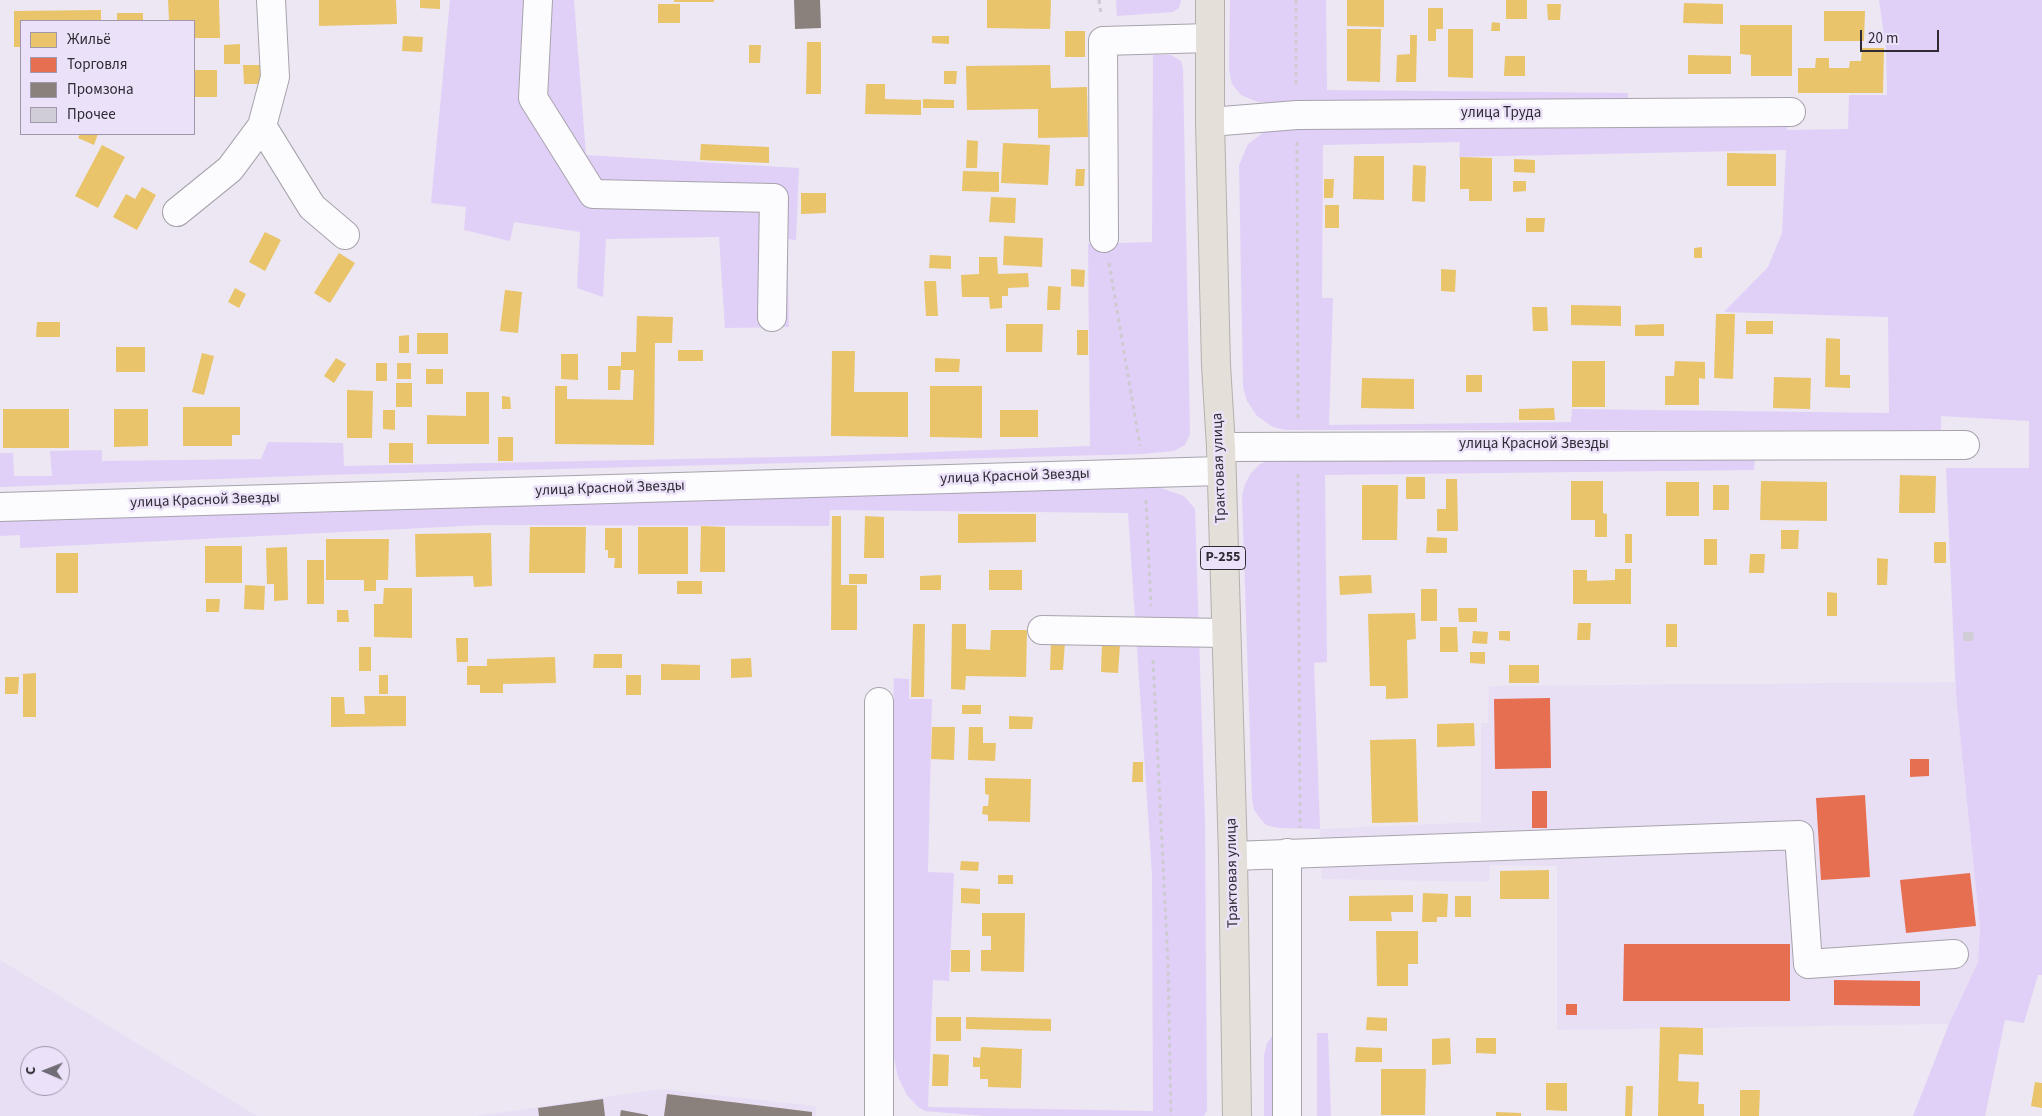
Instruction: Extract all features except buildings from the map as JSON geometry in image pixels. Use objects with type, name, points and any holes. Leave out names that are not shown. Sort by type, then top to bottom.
[{"type":"highway","name":"Трактовая улица","points":[[1210,0],[1210,122],[1216,365],[1233,856],[1236,1116]]},
{"type":"street","points":[[177,212],[230,169],[262,126],[274,77],[271,0]]},
{"type":"street","points":[[538,0],[533,98],[593,194],[774,198],[772,317]]},
{"type":"street","points":[[1104,238],[1103,41],[1210,38]]},
{"type":"street","name":"улица Труда","points":[[1210,122],[1296,115],[1791,112]]},
{"type":"street","points":[[262,126],[312,207],[345,234]]},
{"type":"street","name":"улица Красной Звезды","points":[[0,507],[1144,473],[1298,445],[1965,444]]},
{"type":"street","points":[[1042,630],[1226,633]]},
{"type":"street","points":[[879,702],[879,1116]]},
{"type":"street","points":[[1233,856],[1799,834],[1808,964],[1954,954]]},
{"type":"street","points":[[1287,1116],[1294,853]]},
{"type":"path","points":[[1294,853],[1298,445],[1296,0]]},
{"type":"path","points":[[1104,238],[1144,473],[1168,964],[1171,1116]]},
{"type":"shaded area","points":[[450,0],[574,0],[586,155],[799,168],[796,240],[787,239],[789,327],[725,328],[719,237],[606,239],[603,297],[577,288],[580,232],[514,222],[510,241],[464,230],[466,207],[431,203]]},
{"type":"shaded area","points":[[1116,0],[1181,0],[1179,8],[1173,12],[1117,16]]},
{"type":"shaded area","points":[[1230,0],[1326,0],[1327,90],[1628,93],[1628,99],[1277,104],[1258,102],[1241,95],[1232,84],[1229,69]]},
{"type":"shaded area","points":[[1879,0],[2042,0],[2042,975],[2038,975],[2024,1023],[2005,1020],[1985,1116],[1913,1116],[1949,1024],[1978,962],[1980,928],[1956,695],[1946,468],[2029,468],[2029,421],[1941,416],[1941,430],[1286,430],[1273,427],[1257,416],[1247,401],[1243,387],[1239,165],[1248,144],[1264,132],[1289,126],[1788,124],[1787,130],[1848,129],[1849,95],[1887,95],[1886,48]],"holes":[[[1460,142],[1459,157],[1786,150],[1782,233],[1768,267],[1724,312],[1888,317],[1889,413],[1572,409],[1571,422],[1329,425],[1333,298],[1322,298],[1323,145]]]},
{"type":"shaded area","points":[[1153,55],[1171,55],[1181,61],[1183,69],[1190,434],[1185,445],[1174,451],[1142,454],[324,475],[0,487],[0,453],[13,453],[14,476],[52,476],[50,451],[102,450],[102,461],[261,459],[268,442],[343,443],[344,466],[827,456],[1090,446],[1088,244],[1152,242]]},
{"type":"shaded area","points":[[1755,453],[1754,470],[1325,475],[1327,662],[1314,663],[1320,829],[1278,828],[1266,825],[1259,817],[1254,810],[1252,799],[1242,496],[1245,484],[1251,473],[1260,464],[1271,460]]},
{"type":"shaded area","points":[[1025,487],[1158,487],[1184,496],[1195,509],[1205,823],[1207,1110],[1204,1116],[985,1116],[925,1111],[918,1107],[907,1095],[898,1077],[892,1049],[887,921],[894,678],[909,679],[909,699],[932,699],[928,872],[954,873],[949,981],[933,980],[928,1107],[1153,1111],[1152,875],[1128,513],[830,510],[829,526],[483,525],[20,548],[20,535],[0,536],[0,520]]},
{"type":"shaded area","points":[[1955,682],[1980,928],[1978,962],[1949,1024],[1557,1030],[1557,866],[1490,865],[1489,882],[1322,879],[1320,829],[1481,822],[1481,723],[1488,723],[1489,686]]},
{"type":"shaded area","points":[[0,960],[257,1116],[0,1116]]},
{"type":"shaded area","points":[[1276,1031],[1291,1116],[1264,1116],[1264,1055],[1267,1043]]},
{"type":"shaded area","points":[[1317,1033],[1328,1033],[1331,1116],[1317,1116]]},
{"type":"shaded area","points":[[660,1089],[816,1106],[816,1116],[476,1116]]}]
